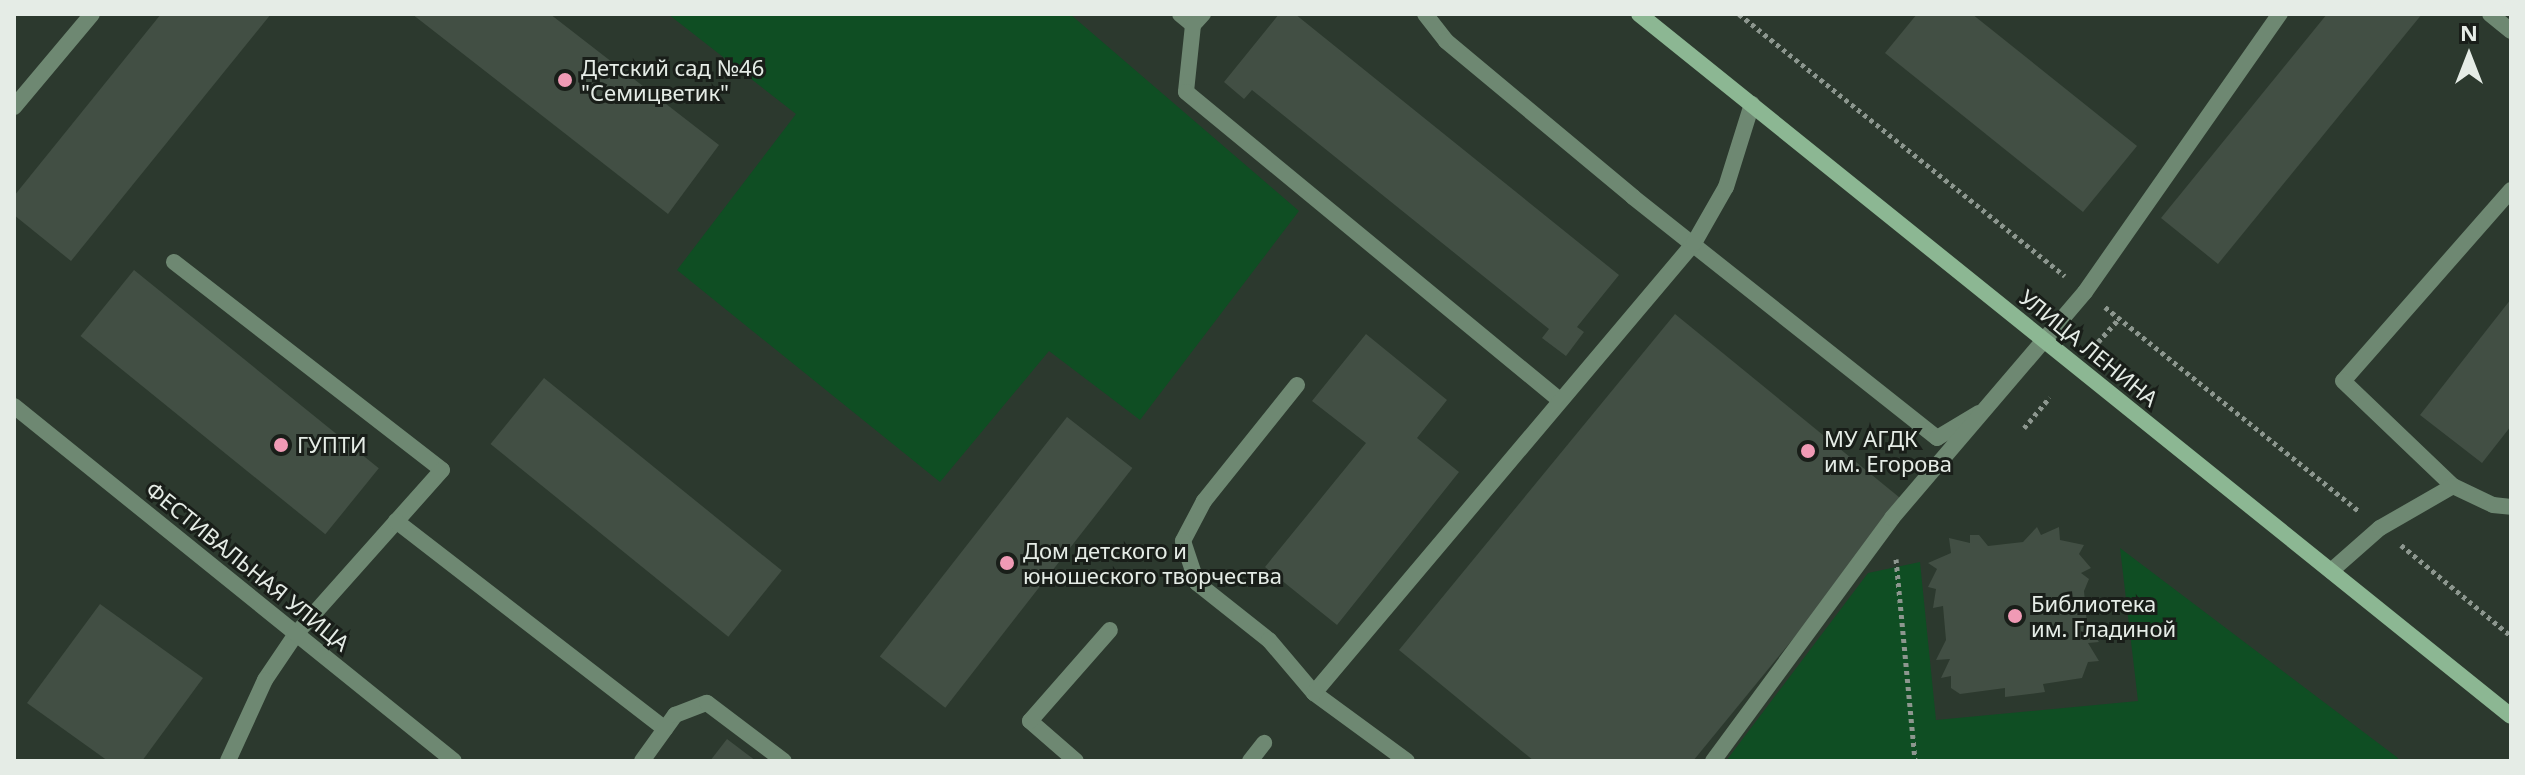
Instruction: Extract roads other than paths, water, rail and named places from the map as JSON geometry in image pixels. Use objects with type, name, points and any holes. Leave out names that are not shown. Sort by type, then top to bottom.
[{"type":"street","points":[[14,107],[92,14]]},
{"type":"street","points":[[1425,14],[1446,41],[1937,438],[1994,404]]},
{"type":"street","points":[[1713,761],[1892,518],[1994,404],[2042,338],[2085,292],[2280,14]]},
{"type":"street","points":[[2490,14],[2511,31]]},
{"type":"street","name":"УЛИЦА ЛЕНИНА","points":[[1649,17],[1752,104],[2511,716]]},
{"type":"street","points":[[1192,18],[1186,92],[1559,399]]},
{"type":"street","points":[[1314,693],[1559,399],[1694,243],[1726,187],[1752,104]]},
{"type":"street","points":[[2511,190],[2343,381],[2453,486],[2493,505],[2511,507]]},
{"type":"street","points":[[174,262],[442,470],[296,634],[265,680],[228,761]]},
{"type":"street","points":[[1297,385],[1204,501],[1183,541],[1197,583],[1269,640],[1314,693],[1407,761]]},
{"type":"street","name":"ФЕСТИВАЛЬНАЯ УЛИЦА","points":[[14,406],[454,761]]},
{"type":"street","points":[[2331,571],[2380,528],[2453,486]]},
{"type":"street","points":[[396,521],[665,729]]},
{"type":"street","points":[[1076,761],[1030,721],[1110,630]]},
{"type":"street","points":[[642,761],[675,715],[707,703],[784,761]]},
{"type":"street","points":[[1250,761],[1264,743]]},
{"type":"place","name":"Детский сад №46 \"Семицветик\"","points":[[565,80]]},
{"type":"place","name":"ГУПТИ","points":[[281,445]]},
{"type":"place","name":"МУ АГДК им. Егорова","points":[[1808,451]]},
{"type":"place","name":"Дом детского и юношеского творчества","points":[[1007,563]]},
{"type":"place","name":"Библиотека им. Гладиной","points":[[2015,616]]}]
